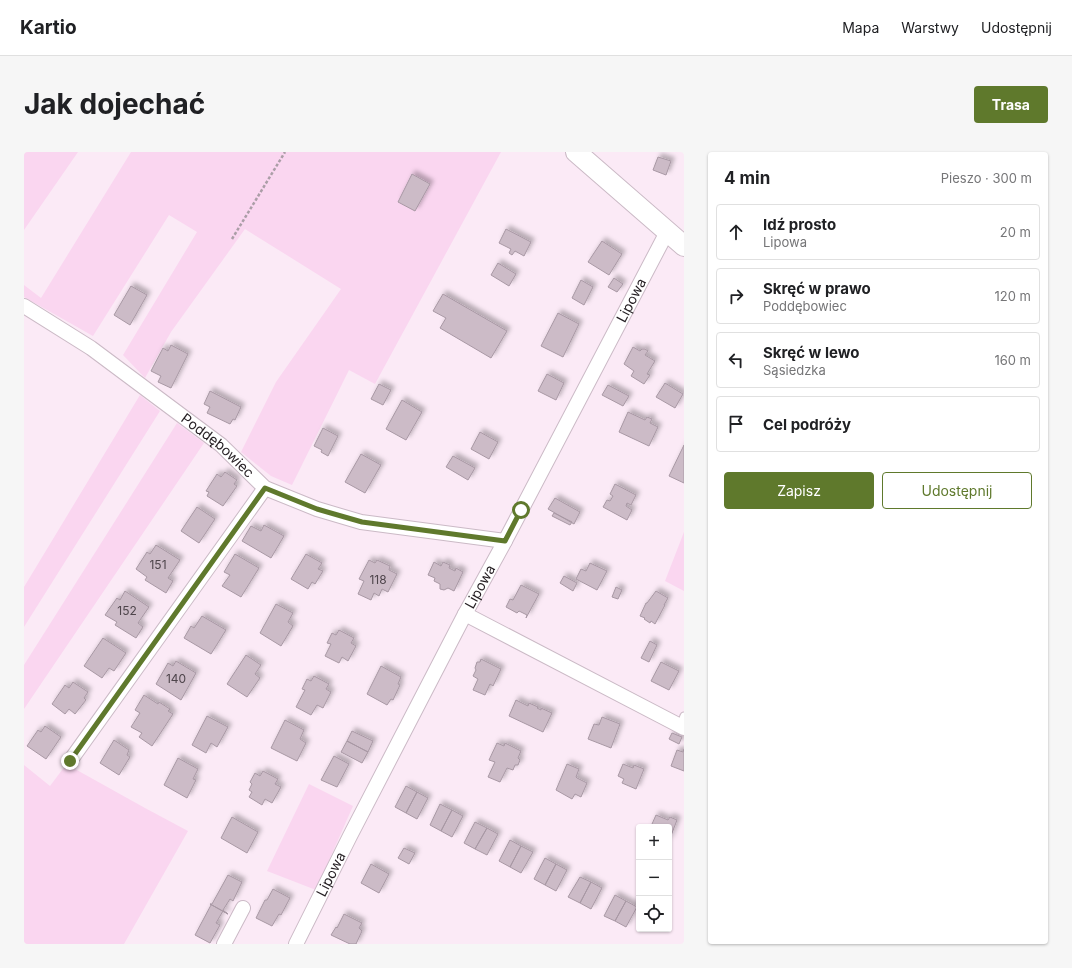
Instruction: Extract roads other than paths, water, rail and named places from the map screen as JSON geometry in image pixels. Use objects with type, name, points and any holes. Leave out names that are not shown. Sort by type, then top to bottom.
[{"type":"main road","points":[[576,152],[684,246]]},
{"type":"street","name":"Lipowa","points":[[296,944],[465,614],[505,541],[667,232]]},
{"type":"street","name":"Poddębowiec","points":[[24,306],[91,348],[214,440],[265,488],[317,509],[362,522],[505,541]]},
{"type":"street","points":[[70,761],[265,488]]},
{"type":"street","points":[[465,614],[683,723]]},
{"type":"street","points":[[224,944],[243,908]]}]
